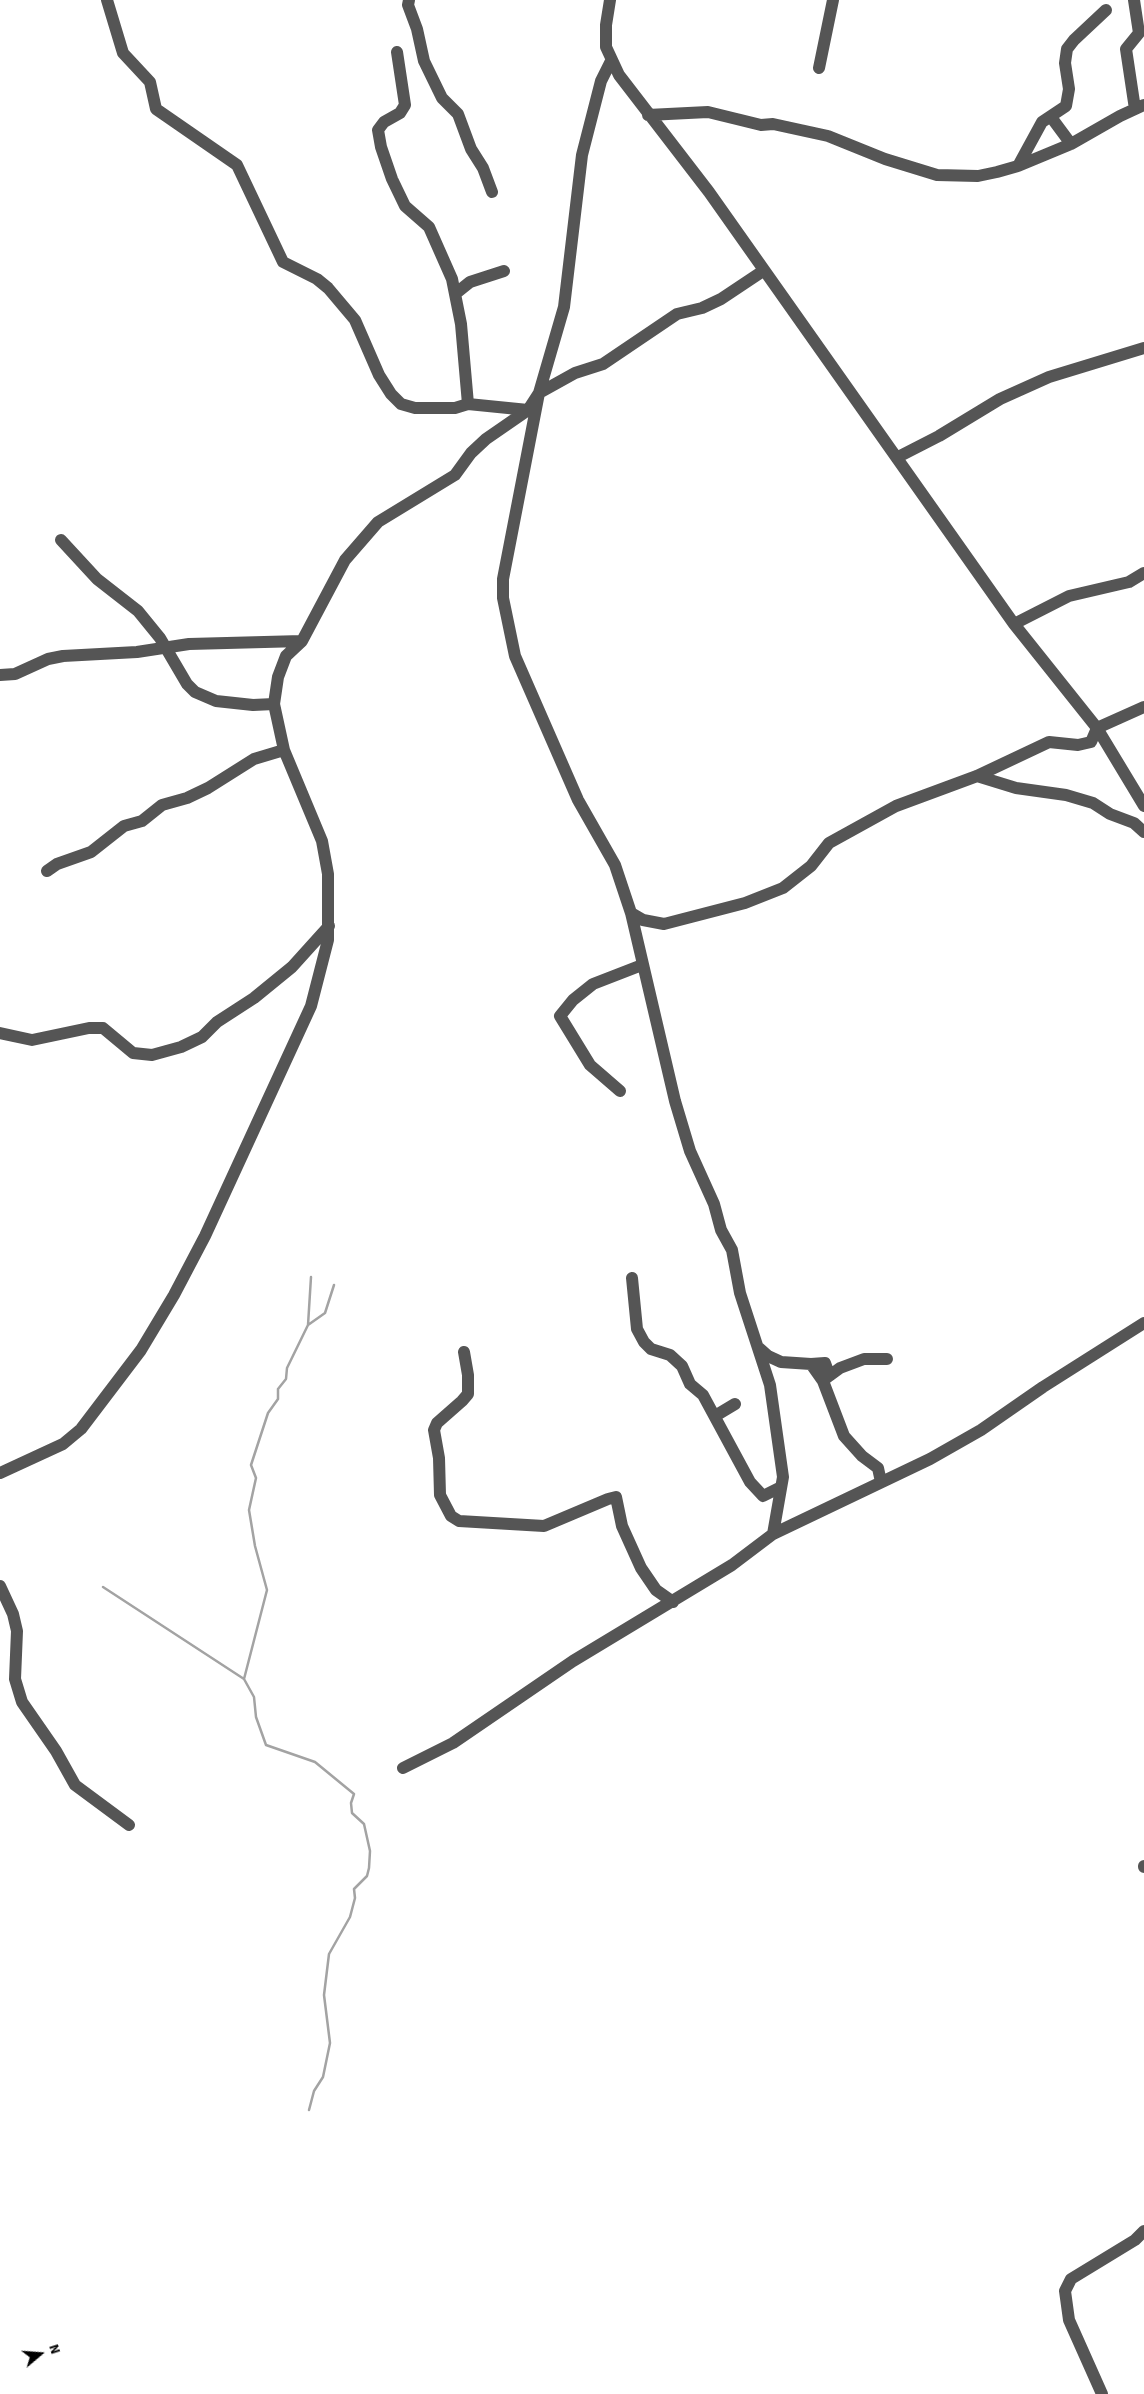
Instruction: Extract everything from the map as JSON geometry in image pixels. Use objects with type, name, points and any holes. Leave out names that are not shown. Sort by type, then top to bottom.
[{"type":"street","points":[[107,0],[123,53],[150,82],[156,109],[237,166],[283,262],[317,279],[328,288],[355,320],[379,375],[391,394],[401,404],[415,408],[455,408],[468,404],[528,410]]},
{"type":"street","points":[[409,0],[408,5],[417,29],[424,61],[442,98],[458,114],[471,149],[483,168],[492,192]]},
{"type":"street","points":[[610,0],[606,25],[606,47],[619,75],[709,192],[763,271],[898,457],[1014,624],[1097,728],[1144,806]]},
{"type":"street","points":[[819,68],[832,0]]},
{"type":"street","points":[[648,115],[708,112],[761,125],[773,124],[828,136],[885,159],[937,175],[978,176],[1018,166],[1071,144],[1140,107],[1126,49],[1139,33],[1134,0]]},
{"type":"street","points":[[1018,166],[1042,122],[1066,106],[1069,89],[1065,63],[1067,49],[1106,10]]},
{"type":"street","points":[[397,52],[405,106],[400,113],[384,122],[378,130],[381,146],[392,179],[405,206],[429,227],[452,278],[461,324],[468,404]]},
{"type":"street","points":[[611,61],[601,81],[582,155],[564,308],[539,392],[503,579],[506,615],[515,656],[578,800],[615,865],[631,913],[675,1101],[690,1151],[714,1204],[721,1230],[732,1250],[740,1293],[770,1385],[782,1471],[778,1511],[773,1534]]},
{"type":"street","points":[[1051,117],[1071,144]]},
{"type":"street","points":[[455,294],[470,282],[504,271]]},
{"type":"street","points":[[0,1473],[63,1444],[81,1429],[141,1350],[174,1295],[205,1236],[311,1006],[328,940],[328,874],[322,842],[284,750],[274,704],[278,677],[286,656],[302,641],[345,560],[378,522],[455,475],[471,453],[486,439],[528,410],[539,392],[576,373],[603,364],[677,314],[702,308],[721,299],[763,271]]},
{"type":"street","points":[[898,457],[939,436],[1000,399],[1049,378],[1144,348]]},
{"type":"street","points":[[61,540],[97,580],[138,611],[167,648],[187,684],[204,697],[253,705],[274,704]]},
{"type":"street","points":[[1014,624],[1069,596],[1129,582],[1144,573]]},
{"type":"street","points":[[0,675],[15,674],[48,659],[63,656],[137,652],[189,644],[302,641]]},
{"type":"street","points":[[631,913],[643,920],[664,924],[753,900],[783,888],[804,872],[832,840],[902,803],[977,776],[1049,742],[1078,746],[1091,742],[1097,728],[1144,707]]},
{"type":"street","points":[[47,871],[57,864],[91,852],[116,831],[124,826],[142,821],[162,805],[187,798],[208,788],[254,759],[284,750]]},
{"type":"street","points":[[977,776],[1016,788],[1066,795],[1093,803],[1110,814],[1134,823],[1144,832]]},
{"type":"street","points":[[0,1033],[32,1040],[89,1028],[103,1028],[133,1053],[152,1055],[172,1050],[202,1036],[218,1022],[254,998],[292,968],[329,926]]},
{"type":"street","points":[[620,1091],[590,1065],[560,1016],[573,1000],[594,984],[642,965]]},
{"type":"street","points":[[632,1278],[637,1329],[644,1342],[651,1349],[670,1355],[678,1360],[690,1384],[703,1395],[750,1482],[778,1511]]},
{"type":"street","points":[[403,1768],[453,1743],[573,1662],[732,1565],[773,1534],[930,1459],[981,1430],[1043,1387],[1144,1323]]},
{"type":"street","points":[[756,1346],[768,1356],[781,1362],[825,1363],[826,1378],[844,1436],[862,1456],[878,1468],[886,1479]]},
{"type":"street","points":[[464,1352],[468,1375],[468,1394],[437,1423],[434,1430],[439,1458],[440,1495],[451,1516],[459,1521],[544,1526],[616,1497],[622,1526],[641,1568],[656,1590],[673,1602]]},
{"type":"street","points":[[826,1378],[864,1359],[887,1359]]},
{"type":"street","points":[[715,1416],[735,1404]]},
{"type":"street","points":[[763,1496],[780,1488]]},
{"type":"street","points":[[0,1586],[13,1614],[17,1631],[15,1679],[22,1702],[56,1750],[75,1784],[129,1825]]},
{"type":"street","points":[[1102,2394],[1069,2320],[1064,2291],[1072,2279],[1135,2240],[1144,2231]]},
{"type":"waterway","points":[[244,1679],[267,1590],[255,1546],[249,1510],[256,1478],[251,1465],[268,1413],[278,1399],[278,1389],[286,1379],[287,1368],[308,1325],[311,1277]]},
{"type":"waterway","points":[[308,1325],[325,1313],[334,1285]]},
{"type":"waterway","points":[[103,1587],[244,1679],[254,1697],[256,1717],[266,1745],[315,1762],[354,1794],[351,1803],[352,1813],[364,1824],[370,1851],[369,1868],[367,1876],[354,1889],[355,1898],[350,1917],[329,1954],[324,1995],[330,2043],[323,2077],[314,2091],[309,2110]]}]
